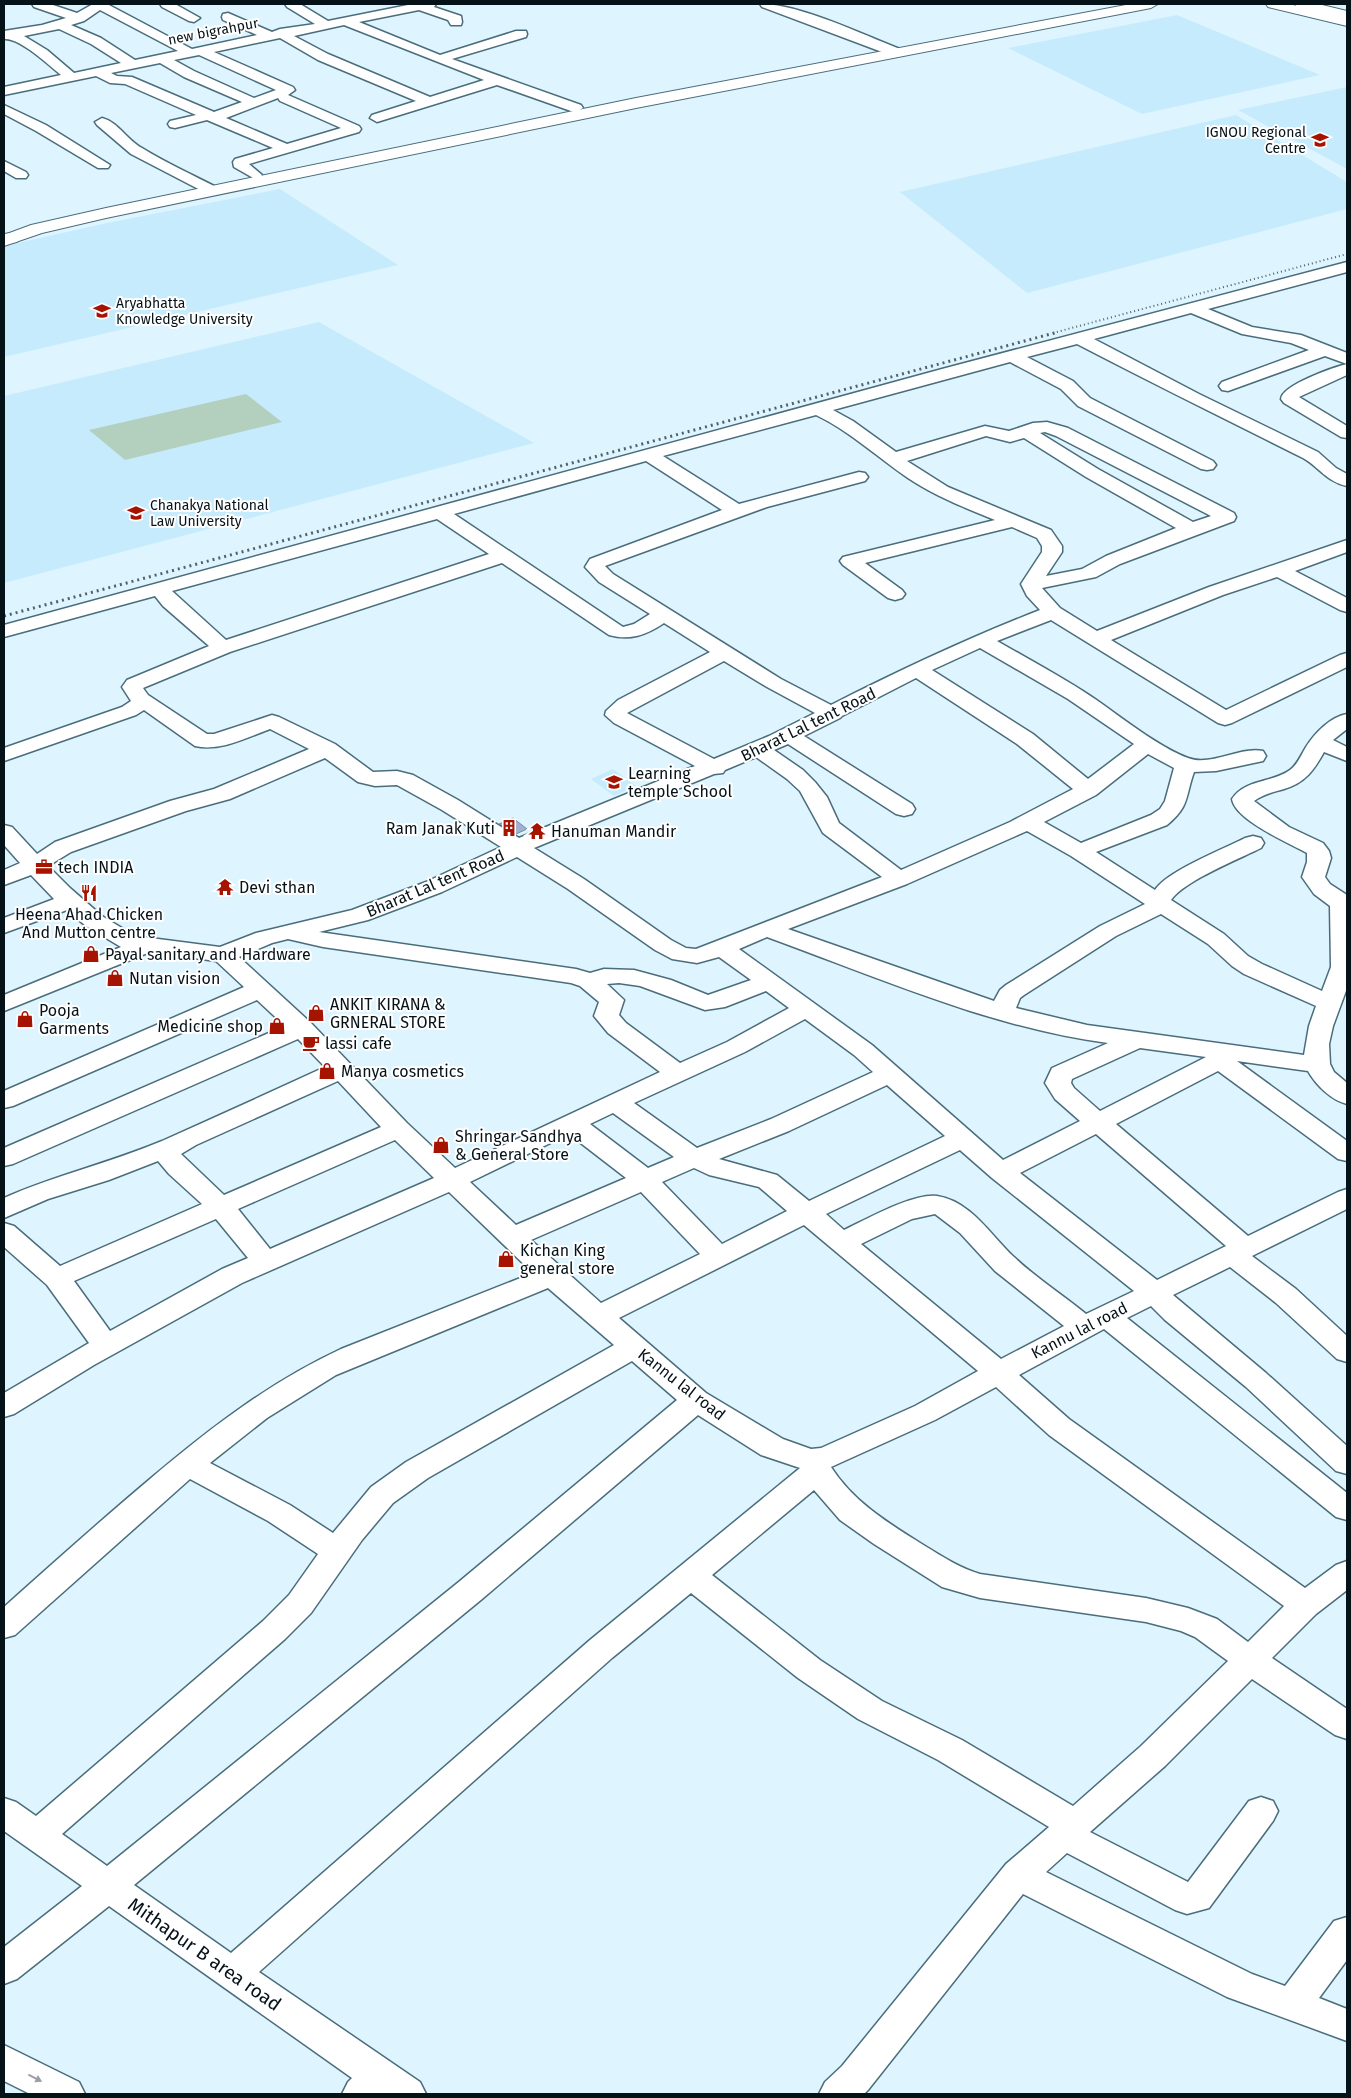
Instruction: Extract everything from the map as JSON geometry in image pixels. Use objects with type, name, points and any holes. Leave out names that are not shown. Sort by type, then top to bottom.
[{"type":"main road","points":[[6,236],[33,226],[209,188],[540,119],[1114,4]]},
{"type":"main road","points":[[540,119],[576,108],[1152,4]]},
{"type":"main road","points":[[1273,4],[1347,22]]},
{"type":"main road","points":[[1302,4],[1347,15]]},
{"type":"main road","points":[[1327,4],[1347,8]]},
{"type":"main road","points":[[209,188],[256,175],[374,154]]},
{"type":"street","points":[[38,4],[80,18]]},
{"type":"street","points":[[166,4],[194,18]]},
{"type":"street","points":[[291,4],[326,24]]},
{"type":"street","points":[[766,4],[801,9],[890,50]]},
{"type":"street","points":[[9,30],[31,31],[60,25],[80,18],[100,5],[194,51],[285,87],[288,90],[239,109],[175,124]]},
{"type":"street","points":[[425,5],[453,17],[456,19],[456,22]]},
{"type":"street","name":"new bigrahpur","points":[[6,88],[97,72],[425,5]]},
{"type":"street","points":[[228,17],[430,102]]},
{"type":"street","points":[[344,21],[457,66],[576,108]]},
{"type":"street","points":[[60,25],[96,41],[132,64]]},
{"type":"street","points":[[9,30],[42,53],[71,77]]},
{"type":"street","points":[[440,59],[521,34]]},
{"type":"street","points":[[457,66],[510,50]]},
{"type":"street","points":[[161,58],[189,74],[255,103]]},
{"type":"street","points":[[97,72],[115,80],[127,80],[209,117],[287,149]]},
{"type":"street","points":[[377,118],[498,80]]},
{"type":"street","points":[[256,175],[239,164],[240,162],[354,129],[285,98]]},
{"type":"street","points":[[239,109],[258,118]]},
{"type":"street","points":[[4,110],[41,128],[103,165]]},
{"type":"street","points":[[102,122],[136,151],[209,188]]},
{"type":"street","points":[[292,135],[310,143]]},
{"type":"street","points":[[4,165],[21,175]]},
{"type":"street","points":[[4,631],[1012,356],[1347,267]]},
{"type":"street","points":[[1191,308],[1221,318],[1248,331],[1289,337],[1347,359]]},
{"type":"street","points":[[1079,338],[1193,398],[1312,456],[1330,472],[1347,482]]},
{"type":"street","points":[[1228,386],[1326,350]]},
{"type":"street","points":[[1012,356],[1067,385],[1084,402],[1092,407],[1207,465]]},
{"type":"street","points":[[1347,370],[1300,388],[1290,396],[1290,399],[1347,433]]},
{"type":"street","points":[[818,409],[838,419],[893,459],[943,491],[1044,534],[1052,546],[1052,552],[1031,584]]},
{"type":"street","points":[[893,459],[985,431],[1010,437],[1038,427],[1055,429],[1227,517],[1113,560],[1089,573],[1066,579],[1031,584]]},
{"type":"street","points":[[1026,432],[1092,473],[1191,529]]},
{"type":"street","points":[[650,455],[736,511]]},
{"type":"street","points":[[833,714],[774,683],[606,578],[595,567],[597,563],[736,511],[859,477]]},
{"type":"street","points":[[441,512],[503,556],[620,633],[632,632],[665,614]]},
{"type":"street","points":[[895,594],[850,561],[1014,521]]},
{"type":"street","points":[[1095,639],[1216,591],[1347,546]]},
{"type":"street","points":[[503,556],[223,648],[134,684],[132,687],[141,699],[203,741],[217,740],[272,721],[327,749],[366,777],[375,780],[397,778],[405,780],[518,848],[680,954],[697,956],[722,948],[766,929],[958,855],[1028,822],[1088,790],[1148,744]]},
{"type":"street","points":[[1279,570],[1347,606]]},
{"type":"street","points":[[1031,584],[1034,592],[1053,612],[1225,719],[1347,659]]},
{"type":"street","points":[[159,588],[170,602],[223,648]]},
{"type":"street","name":"Bharat Lal tent Road","points":[[223,955],[248,943],[285,932],[342,920],[377,910],[585,819],[715,768],[790,736],[917,669],[981,640],[1053,612]]},
{"type":"street","points":[[981,640],[1075,695],[1148,744],[1186,766],[1216,764],[1255,756]]},
{"type":"street","points":[[715,768],[621,719],[616,715],[616,711],[624,704],[725,652]]},
{"type":"street","points":[[917,669],[1025,739],[1088,790]]},
{"type":"street","points":[[4,755],[129,711],[141,703],[141,699]]},
{"type":"street","points":[[1347,720],[1320,742],[1308,764],[1300,773],[1292,779],[1250,793],[1243,799],[1244,806],[1274,828],[1315,848],[1320,853],[1321,858],[1313,877],[1322,889],[1345,903],[1343,967],[1329,1002],[1317,1044],[1317,1064],[1324,1077],[1347,1096]]},
{"type":"street","points":[[790,736],[904,809]]},
{"type":"street","points":[[1320,742],[1347,755]]},
{"type":"street","points":[[4,878],[35,865],[63,847],[178,806],[222,794],[327,749]]},
{"type":"street","points":[[758,749],[800,778],[818,800],[826,822],[831,828],[899,879]]},
{"type":"street","points":[[1080,851],[1159,820],[1168,814],[1178,798],[1179,777],[1186,766]]},
{"type":"street","points":[[1028,822],[1080,851],[1158,901],[1216,939],[1240,961],[1253,969],[1329,1002]]},
{"type":"street","points":[[1002,1012],[1009,995],[1016,990],[1108,932],[1153,909],[1166,890],[1191,874],[1253,843]]},
{"type":"street","points":[[9,844],[35,865],[69,901],[116,936],[129,942],[223,955]]},
{"type":"street","points":[[4,926],[69,901]]},
{"type":"street","points":[[766,929],[963,1000],[1057,1027],[1227,1056],[1317,1064]]},
{"type":"street","points":[[285,932],[323,940],[561,972],[589,981],[612,1000],[606,1016],[617,1028],[678,1073]]},
{"type":"street","points":[[4,1004],[146,945]]},
{"type":"street","points":[[722,948],[805,1010],[863,1050],[1001,1172],[1154,1292],[1175,1313],[1256,1380],[1347,1463]]},
{"type":"street","name":"Kannu lal road","points":[[223,955],[302,1028],[398,1129],[451,1181],[598,1317],[696,1400],[772,1447],[814,1465],[925,1413],[998,1372],[1154,1292],[1239,1251],[1341,1207]]},
{"type":"street","points":[[589,981],[601,976],[618,974],[642,978],[705,1002],[716,1002],[767,982]]},
{"type":"street","points":[[5,1097],[261,989]]},
{"type":"street","points":[[4,1408],[106,1346],[232,1276],[451,1181],[615,1102],[736,1047],[805,1010]]},
{"type":"street","points":[[4,1158],[302,1028]]},
{"type":"street","points":[[1137,1040],[1061,1074],[1058,1083],[1064,1093],[1239,1251],[1347,1352]]},
{"type":"street","points":[[1001,1172],[1227,1056]]},
{"type":"street","points":[[1227,1056],[1347,1153]]},
{"type":"street","points":[[4,1209],[39,1193],[100,1174],[171,1147],[295,1089],[343,1069]]},
{"type":"street","points":[[511,1238],[615,1194],[695,1157],[780,1125],[891,1074]]},
{"type":"street","points":[[615,1102],[695,1157],[712,1166],[756,1176],[768,1181],[998,1372],[1059,1427],[1305,1605]]},
{"type":"street","points":[[571,1123],[608,1149],[644,1179],[719,1257]]},
{"type":"street","points":[[57,1278],[219,1205],[398,1129]]},
{"type":"street","points":[[598,1317],[806,1213],[962,1138]]},
{"type":"street","points":[[171,1147],[167,1155],[173,1164],[219,1205],[250,1246],[266,1261]]},
{"type":"street","points":[[842,1242],[902,1213],[922,1206],[936,1205],[948,1209],[970,1227],[1005,1264],[1095,1321],[1347,1508]]},
{"type":"street","points":[[4,1232],[57,1278],[106,1346]]},
{"type":"street","points":[[4,1626],[122,1519],[226,1431],[284,1391],[328,1366],[552,1276]]},
{"type":"street","points":[[36,1836],[274,1630],[300,1604],[351,1532],[382,1495],[396,1484],[517,1412],[633,1347]]},
{"type":"street","points":[[4,1968],[108,1886],[471,1590],[696,1400]]},
{"type":"street","points":[[187,1464],[279,1513],[338,1552]]},
{"type":"street","points":[[232,1974],[600,1649],[690,1575],[814,1465],[828,1487],[851,1512],[885,1536],[953,1578],[980,1586],[1146,1610],[1188,1620],[1206,1628],[1249,1660],[1347,1726]]},
{"type":"street","points":[[838,2094],[855,2078],[1018,1875],[1153,1756],[1305,1605],[1347,1573]]},
{"type":"street","points":[[690,1575],[809,1669],[870,1710],[950,1750],[1070,1830],[1187,1899],[1197,1897],[1261,1811]]},
{"type":"street","name":"Mithapur B area road","points":[[4,1812],[232,1974],[383,2088]]},
{"type":"street","points":[[1018,1875],[1181,1955],[1226,1980],[1347,2025]]},
{"type":"street","points":[[1293,2004],[1347,1932]]},
{"type":"street","points":[[4,2062],[66,2094]]},
{"type":"shaded area","points":[[1177,15],[1320,75],[1142,114],[1008,48]]},
{"type":"shaded area","name":"IGNOU Regional Centre","points":[[1347,87],[1347,169],[1238,110]]},
{"type":"shaded area","points":[[1236,115],[1347,182],[1347,209],[1027,293],[900,192]]},
{"type":"shaded area","name":"Aryabhatta Knowledge University","points":[[280,189],[398,265],[4,357],[4,246],[107,223]]},
{"type":"shaded area","name":"Chanakya National Law University","points":[[319,322],[534,443],[4,583],[4,396]]},
{"type":"shaded area","name":"Learning temple School","points":[[613,769],[636,786],[614,796],[591,779]]},
{"type":"green space","points":[[246,394],[282,422],[125,460],[89,430]]},
{"type":"building","points":[[513,818],[527,829],[516,834],[499,824]]},
{"type":"railway","points":[[1053,333],[1347,254]]},
{"type":"railway","points":[[4,616],[1058,332]]},
{"type":"place","name":"IGNOU Regional Centre","points":[[1320,140]]},
{"type":"place","name":"Aryabhatta Knowledge University","points":[[102,311]]},
{"type":"place","name":"Chanakya National Law University","points":[[136,513]]},
{"type":"place","name":"Learning temple School","points":[[614,782]]},
{"type":"place","name":"Ram Janak Kuti","points":[[509,828]]},
{"type":"place","name":"Hanuman Mandir","points":[[537,831]]},
{"type":"place","name":"tech INDIA","points":[[44,867]]},
{"type":"place","name":"Devi sthan","points":[[225,887]]},
{"type":"place","name":"Heena Ahad Chicken And Mutton centre","points":[[89,893]]},
{"type":"place","name":"Payal sanitary and Hardware","points":[[91,954]]},
{"type":"place","name":"Nutan vision","points":[[115,978]]},
{"type":"place","name":"ANKIT KIRANA & GRNERAL STORE","points":[[316,1013]]},
{"type":"place","name":"Pooja Garments","points":[[25,1019]]},
{"type":"place","name":"Medicine shop","points":[[277,1026]]},
{"type":"place","name":"lassi cafe","points":[[311,1043]]},
{"type":"place","name":"Manya cosmetics","points":[[327,1071]]},
{"type":"place","name":"Shringar Sandhya & General Store","points":[[441,1145]]},
{"type":"place","name":"Kichan King general store","points":[[506,1259]]}]
